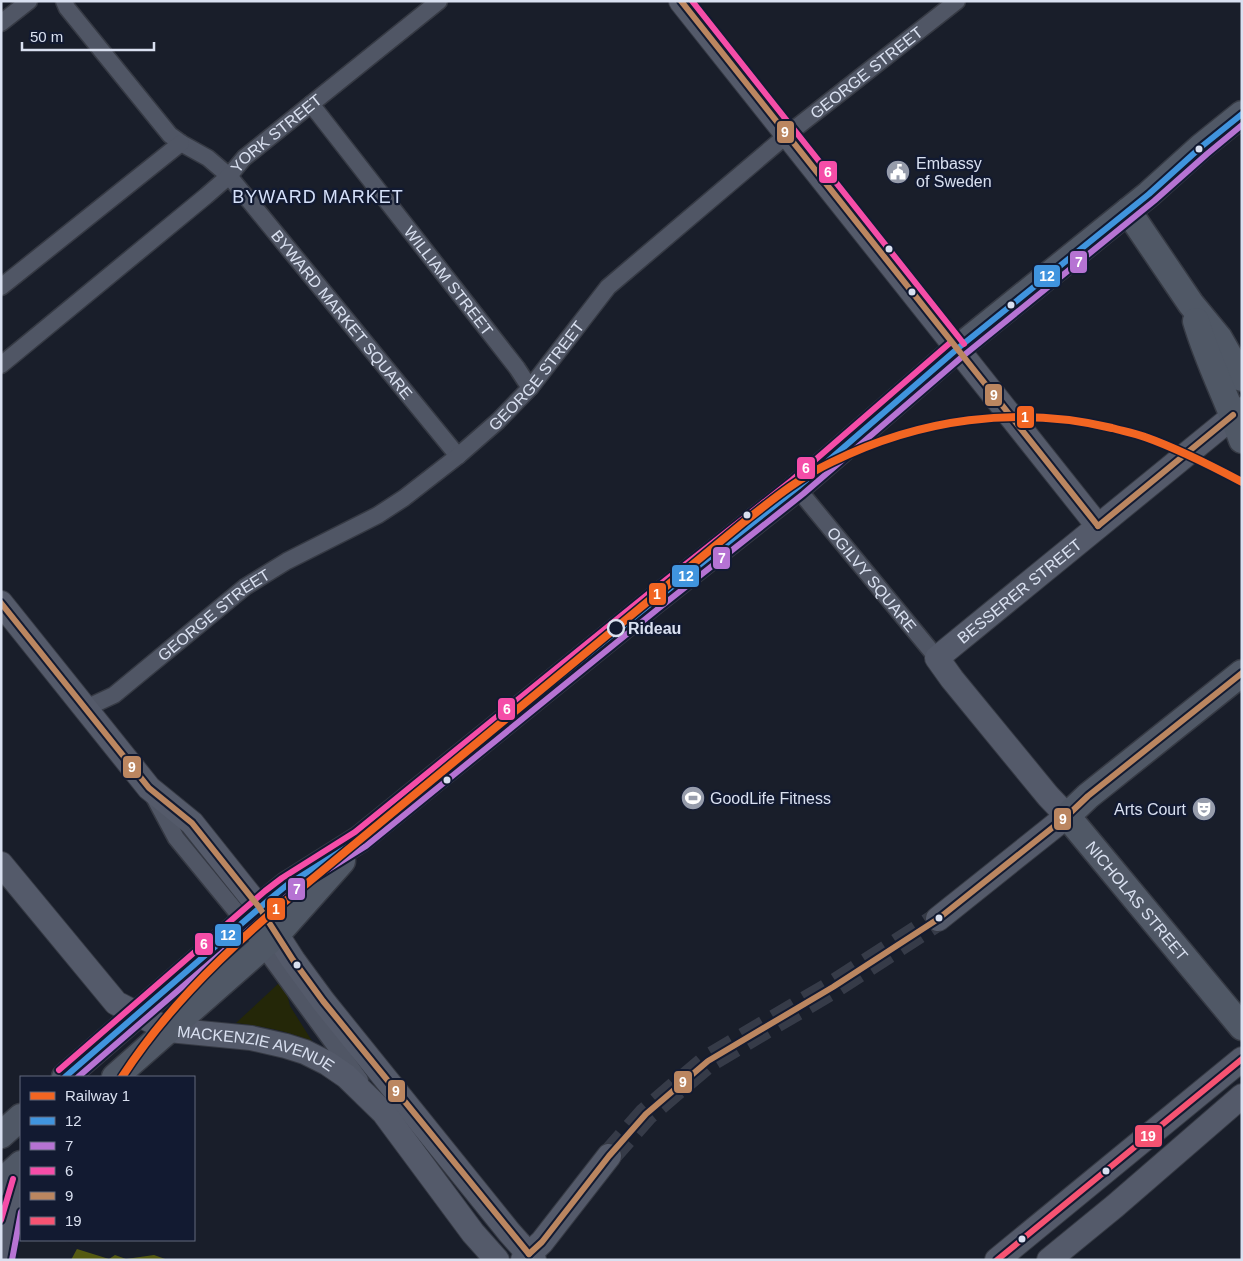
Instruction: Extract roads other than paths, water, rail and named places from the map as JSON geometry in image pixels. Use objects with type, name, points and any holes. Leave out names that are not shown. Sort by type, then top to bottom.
[{"type":"main road","points":[[682,1],[1098,526]]},
{"type":"main road","points":[[66,1076],[252,914],[287,886],[360,839],[798,487],[957,349],[1149,194],[1200,147],[1242,114]]},
{"type":"main road","points":[[1128,210],[1191,304],[1219,338],[1242,378]]},
{"type":"main road","points":[[1191,304],[1202,342],[1238,412],[1242,440]]},
{"type":"main road","name":"BESSERER STREET","points":[[937,658],[1238,412]]},
{"type":"main road","points":[[1,603],[149,788],[192,823],[270,940],[293,960],[323,1001],[529,1258],[609,1156]]},
{"type":"main road","name":"NICHOLAS STREET","points":[[937,658],[1048,796],[1242,1028]]},
{"type":"main road","points":[[938,919],[1242,673]]},
{"type":"main road","points":[[116,1076],[270,940],[360,839]]},
{"type":"main road","name":"MACKENZIE AVENUE","points":[[1,864],[116,1003],[168,1030],[251,1038],[305,1052],[327,1063],[346,1076],[384,1113],[472,1233],[496,1260]]},
{"type":"main road","points":[[997,1260],[1242,1059]]},
{"type":"main road","points":[[1049,1260],[1116,1206],[1242,1096]]},
{"type":"main road","points":[[1,1135],[20,1119]]},
{"type":"main road","points":[[1,1182],[20,1165]]},
{"type":"main road","points":[[3,1260],[9,1224],[20,1185]]},
{"type":"street","points":[[1,23],[28,1]]},
{"type":"street","name":"BYWARD MARKET SQUARE","points":[[64,1],[67,8],[170,135],[180,143],[208,158],[229,176],[458,456]]},
{"type":"street","name":"YORK STREET","points":[[1,365],[229,176],[244,158],[439,1]]},
{"type":"street","name":"GEORGE STREET","points":[[86,708],[114,695],[245,587],[287,561],[378,515],[404,498],[458,456],[498,421],[530,388],[608,287],[788,134],[957,1]]},
{"type":"street","name":"WILLIAM STREET","points":[[311,104],[517,368],[530,388]]},
{"type":"street","points":[[1,287],[180,143]]},
{"type":"street","name":"OGILVY SQUARE","points":[[806,499],[937,658]]},
{"type":"street","points":[[270,940],[384,1113]]},
{"type":"tunnel","points":[[609,1156],[646,1114],[708,1061],[833,987],[938,919]]},
{"type":"rail line","name":"1","points":[[123,1076],[155,1032],[190,990],[270,914],[744,522],[786,489],[820,468],[865,447],[899,435],[934,426],[969,420],[1005,417],[1040,418],[1076,421],[1141,436],[1182,452],[1242,482]]},
{"type":"place","name":"Embassy of Sweden","points":[[898,172]]},
{"type":"place","name":"Rideau","points":[[616,628]]},
{"type":"place","name":"GoodLife Fitness","points":[[693,798]]},
{"type":"place","name":"Arts Court","points":[[1204,809]]},
{"type":"district","name":"BYWARD MARKET","points":[[318,197]]}]
